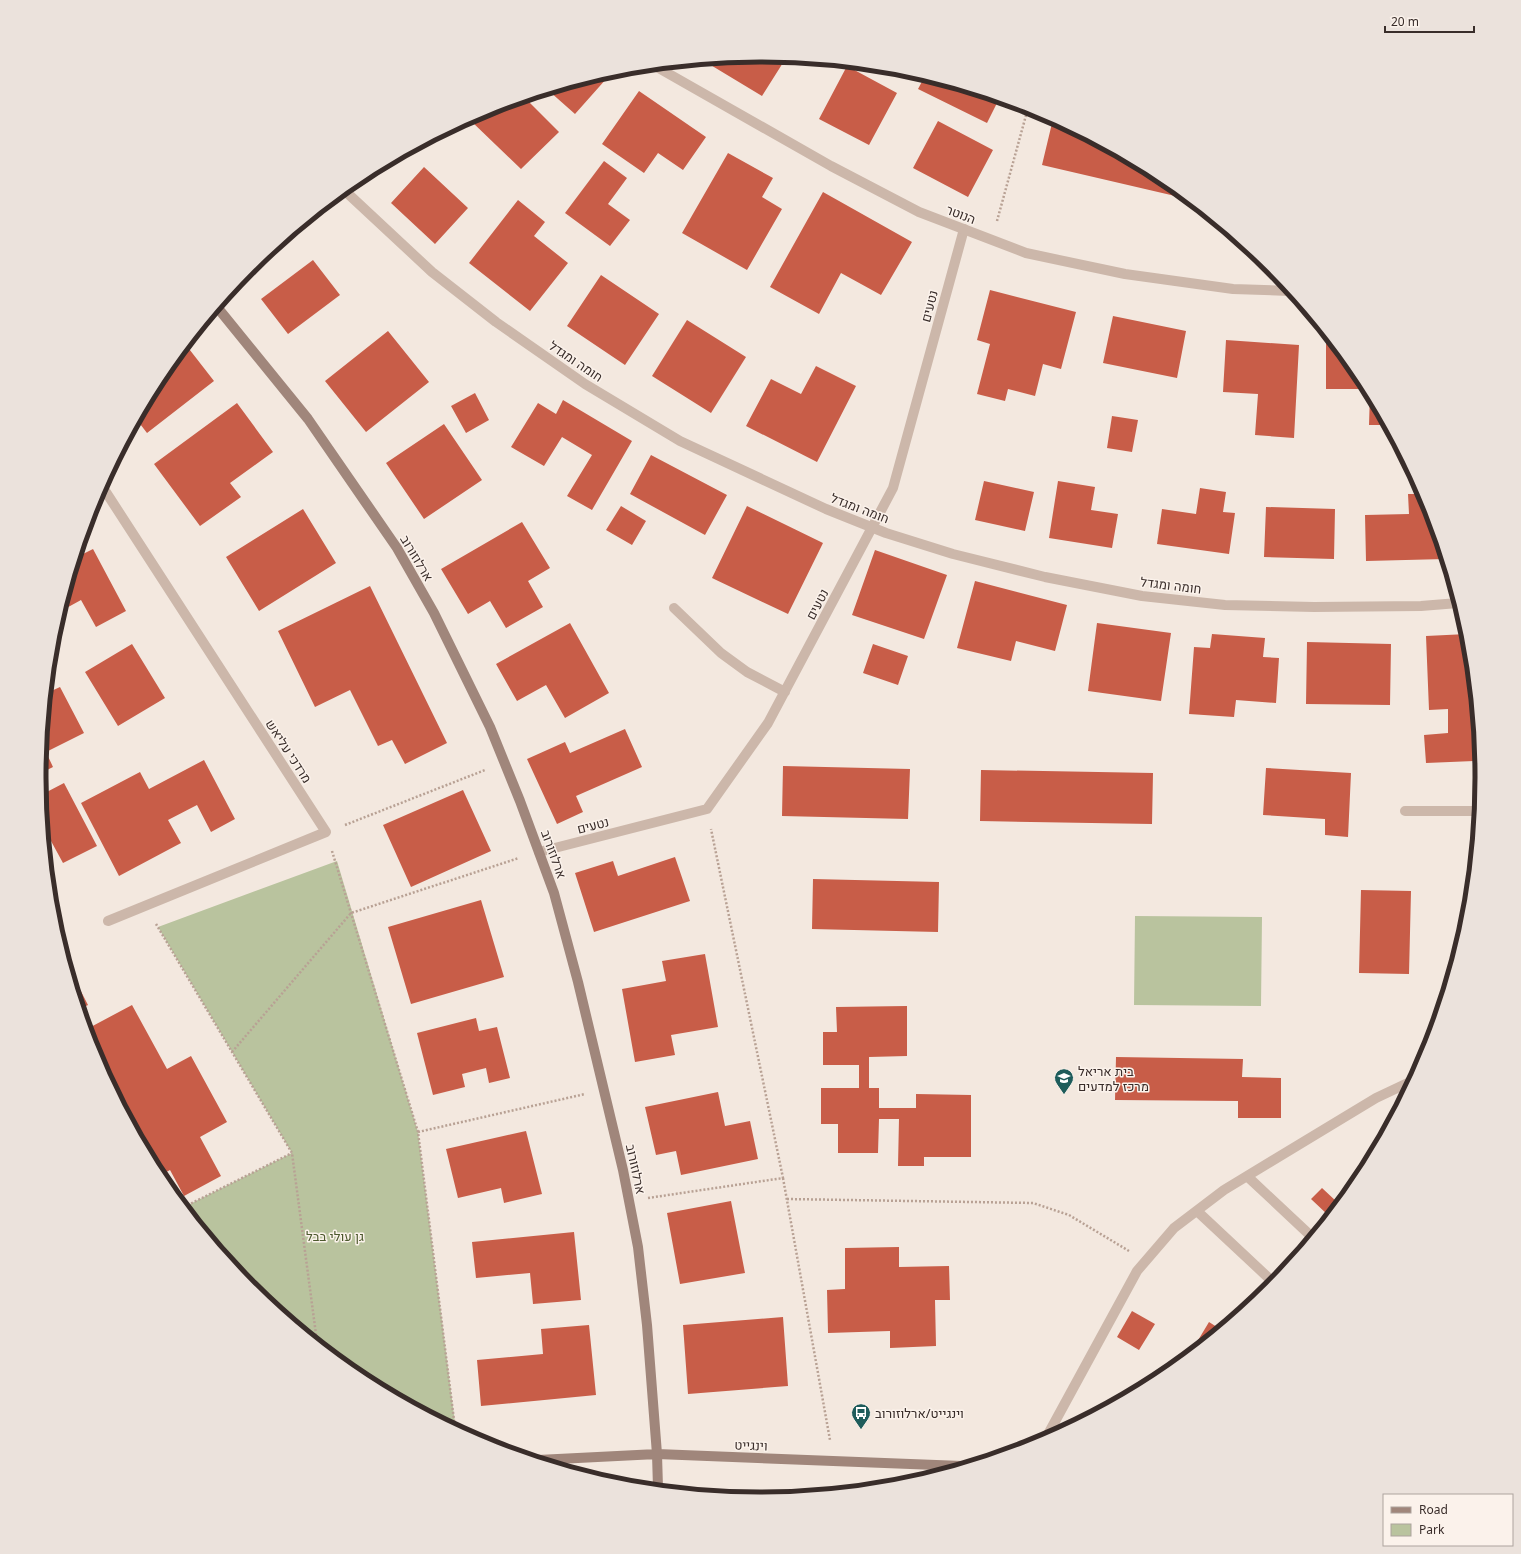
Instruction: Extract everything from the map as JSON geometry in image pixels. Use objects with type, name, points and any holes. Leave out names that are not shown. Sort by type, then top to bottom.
[{"type":"street","name":"הנוטר","points":[[662,70],[831,166],[919,212],[1026,253],[1125,274],[1233,289],[1284,291]]},
{"type":"street","name":"חומה ומגדל","points":[[348,194],[444,281],[496,322],[586,384],[680,441],[826,509],[873,527],[953,554],[1038,575],[1142,596],[1225,605],[1314,607],[1421,606],[1453,603]]},
{"type":"street","name":"נטעים","points":[[539,852],[707,809],[768,723],[893,488],[964,229]]},
{"type":"street","name":"ארלוזורוב","points":[[220,310],[308,419],[397,548],[434,613],[490,727],[554,892],[604,1089],[638,1247],[647,1325],[658,1484]]},
{"type":"street","name":"מרדכי עליאש","points":[[106,492],[326,832]]},
{"type":"street","points":[[674,608],[721,653],[747,672],[785,692]]},
{"type":"street","points":[[1405,811],[1474,811]]},
{"type":"street","points":[[108,921],[326,832]]},
{"type":"street","points":[[1051,1430],[1138,1271],[1174,1228],[1224,1190],[1248,1177],[1376,1098],[1405,1084]]},
{"type":"street","points":[[1248,1177],[1309,1234]]},
{"type":"street","points":[[1196,1211],[1269,1279]]},
{"type":"street","name":"וינגייט","points":[[550,1459],[657,1454],[950,1466]]},
{"type":"path","points":[[992,240],[1026,114]]},
{"type":"path","points":[[454,1423],[418,1132],[326,832],[504,762]]},
{"type":"path","points":[[707,809],[783,1178],[834,1461]]},
{"type":"path","points":[[232,1052],[351,913],[539,852]]},
{"type":"path","points":[[146,906],[292,1153],[316,1336]]},
{"type":"path","points":[[418,1132],[604,1089]]},
{"type":"path","points":[[189,1205],[292,1153]]},
{"type":"path","points":[[629,1201],[783,1178]]},
{"type":"path","points":[[787,1199],[1033,1203],[1069,1215],[1146,1261]]},
{"type":"green space","name":"גן עולי בבל","points":[[337,861],[418,1132],[455,1423],[403,1396],[364,1371],[326,1344],[289,1314],[255,1282],[223,1248],[189,1205],[292,1153],[158,927]]},
{"type":"green space","points":[[1135,916],[1262,917],[1261,1006],[1134,1005]]},
{"type":"building","points":[[760,62],[783,63],[762,96],[710,64]]},
{"type":"building","points":[[846,68],[852,69],[897,93],[869,145],[819,119]]},
{"type":"building","points":[[605,80],[575,114],[552,94]]},
{"type":"building","points":[[922,81],[997,103],[987,123],[918,89]]},
{"type":"building","points":[[639,91],[706,137],[683,170],[658,153],[644,173],[602,144]]},
{"type":"building","points":[[528,101],[559,132],[521,169],[473,123]]},
{"type":"building","points":[[938,121],[993,150],[968,197],[913,168]]},
{"type":"building","points":[[1052,125],[1077,136],[1118,158],[1175,196],[1042,165]]},
{"type":"building","points":[[728,153],[773,178],[762,197],[782,209],[747,270],[682,233]]},
{"type":"building","points":[[604,161],[627,178],[608,204],[630,220],[610,246],[565,213]]},
{"type":"building","points":[[424,167],[468,208],[435,244],[391,203]]},
{"type":"building","points":[[823,192],[912,242],[881,295],[841,273],[819,314],[770,287]]},
{"type":"building","points":[[518,200],[545,222],[534,236],[568,263],[530,311],[469,263]]},
{"type":"building","points":[[313,260],[340,295],[288,334],[261,299]]},
{"type":"building","points":[[601,275],[659,314],[625,365],[567,326]]},
{"type":"building","points":[[990,290],[1076,312],[1061,369],[1043,364],[1035,396],[1008,389],[1005,401],[977,394],[990,344],[977,340]]},
{"type":"building","points":[[1113,316],[1186,331],[1177,378],[1103,363]]},
{"type":"building","points":[[687,320],[746,357],[711,413],[652,376]]},
{"type":"building","points":[[388,331],[429,382],[366,432],[325,381]]},
{"type":"building","points":[[1226,340],[1299,345],[1294,438],[1255,435],[1258,394],[1223,392]]},
{"type":"building","points":[[1326,342],[1327,342],[1360,389],[1326,389]]},
{"type":"building","points":[[189,349],[214,381],[147,433],[140,424],[166,380]]},
{"type":"building","points":[[816,366],[856,386],[817,462],[746,426],[771,379],[801,394]]},
{"type":"building","points":[[475,393],[489,420],[466,433],[451,406]]},
{"type":"building","points":[[563,400],[632,441],[592,510],[567,496],[592,455],[562,437],[544,466],[511,447],[538,403],[556,414]]},
{"type":"building","points":[[237,403],[273,452],[230,483],[241,497],[200,526],[154,464]]},
{"type":"building","points":[[1370,404],[1382,425],[1369,425]]},
{"type":"building","points":[[1112,416],[1138,420],[1132,452],[1107,448]]},
{"type":"building","points":[[444,424],[482,480],[424,519],[386,463]]},
{"type":"building","points":[[651,455],[727,495],[705,535],[630,494]]},
{"type":"building","points":[[984,481],[1034,492],[1025,531],[975,520]]},
{"type":"building","points":[[1058,481],[1095,487],[1091,510],[1118,514],[1112,548],[1049,538]]},
{"type":"building","points":[[1200,488],[1226,492],[1223,512],[1235,513],[1229,554],[1157,544],[1162,509],[1196,514]]},
{"type":"building","points":[[1408,494],[1416,494],[1441,559],[1366,561],[1365,515],[1409,514]]},
{"type":"building","points":[[621,506],[646,521],[632,545],[606,530]]},
{"type":"building","points":[[747,506],[823,543],[788,614],[712,578]]},
{"type":"building","points":[[1266,507],[1335,509],[1334,559],[1264,557]]},
{"type":"building","points":[[303,509],[336,563],[259,611],[226,557]]},
{"type":"building","points":[[522,522],[550,568],[528,581],[543,607],[506,628],[490,601],[468,614],[441,569]]},
{"type":"building","points":[[93,549],[126,611],[96,627],[81,600],[67,608],[82,555]]},
{"type":"building","points":[[875,550],[947,575],[924,639],[852,615]]},
{"type":"building","points":[[975,581],[1067,605],[1055,651],[1016,641],[1011,661],[957,648]]},
{"type":"building","points":[[370,586],[447,743],[405,764],[392,740],[378,746],[350,690],[315,707],[278,631]]},
{"type":"building","points":[[570,623],[609,693],[565,718],[546,685],[517,701],[496,664]]},
{"type":"building","points":[[1097,623],[1171,633],[1161,701],[1088,691]]},
{"type":"building","points":[[1212,634],[1265,638],[1263,657],[1279,658],[1276,703],[1236,700],[1234,717],[1189,714],[1194,647],[1210,648]]},
{"type":"building","points":[[1460,634],[1469,684],[1474,761],[1426,763],[1424,735],[1448,733],[1448,709],[1429,710],[1426,636]]},
{"type":"building","points":[[1307,642],[1391,644],[1390,705],[1306,704]]},
{"type":"building","points":[[132,644],[165,698],[118,726],[85,672]]},
{"type":"building","points":[[873,644],[908,656],[898,685],[863,673]]},
{"type":"building","points":[[60,687],[84,733],[47,751],[48,730],[51,691]]},
{"type":"building","points":[[625,729],[642,767],[576,796],[583,812],[557,824],[527,759],[565,742],[570,753]]},
{"type":"building","points":[[47,754],[53,767],[46,770]]},
{"type":"building","points":[[204,760],[235,819],[211,832],[197,805],[168,820],[181,843],[119,876],[81,803],[140,772],[149,789]]},
{"type":"building","points":[[783,766],[910,769],[908,819],[782,816]]},
{"type":"building","points":[[1266,768],[1351,773],[1348,837],[1325,835],[1325,819],[1263,815]]},
{"type":"building","points":[[981,770],[1153,773],[1152,824],[980,821]]},
{"type":"building","points":[[64,783],[97,846],[63,863],[51,841],[50,842],[47,792]]},
{"type":"building","points":[[463,790],[491,851],[411,887],[383,825]]},
{"type":"building","points":[[675,857],[690,901],[594,932],[575,873],[613,861],[618,876]]},
{"type":"building","points":[[813,879],[939,882],[938,932],[812,929]]},
{"type":"building","points":[[1361,890],[1411,891],[1409,974],[1359,973]]},
{"type":"building","points":[[481,900],[504,977],[411,1004],[388,927]]},
{"type":"building","points":[[705,954],[718,1027],[671,1035],[675,1055],[635,1062],[622,989],[666,981],[662,961]]},
{"type":"building","points":[[76,982],[88,1005],[84,1007]]},
{"type":"building","points":[[132,1005],[167,1069],[191,1056],[227,1122],[200,1137],[221,1176],[184,1196],[170,1170],[165,1173],[142,1134],[120,1093],[100,1050],[91,1027]]},
{"type":"building","points":[[907,1006],[907,1056],[869,1057],[869,1088],[879,1088],[879,1108],[916,1108],[916,1094],[971,1095],[971,1157],[924,1157],[924,1166],[898,1166],[899,1119],[879,1119],[878,1153],[838,1153],[838,1124],[821,1124],[821,1088],[859,1088],[859,1065],[823,1065],[823,1032],[837,1032],[836,1007]]},
{"type":"building","points":[[476,1018],[479,1031],[497,1027],[510,1078],[489,1083],[486,1068],[462,1074],[465,1087],[433,1095],[417,1033]]},
{"type":"building","points":[[1116,1057],[1243,1059],[1242,1077],[1281,1078],[1281,1118],[1238,1118],[1238,1101],[1115,1100]]},
{"type":"building","points":[[718,1092],[725,1126],[750,1121],[758,1159],[681,1175],[676,1151],[656,1155],[645,1107]]},
{"type":"building","points":[[526,1131],[542,1194],[504,1203],[501,1188],[458,1198],[446,1149]]},
{"type":"building","points":[[1322,1188],[1335,1201],[1326,1213],[1311,1199]]},
{"type":"building","points":[[731,1201],[745,1273],[680,1284],[667,1213]]},
{"type":"building","points":[[574,1232],[581,1300],[533,1304],[530,1273],[476,1278],[472,1242]]},
{"type":"building","points":[[899,1247],[899,1267],[949,1266],[950,1300],[935,1300],[936,1346],[890,1348],[890,1331],[828,1333],[827,1290],[845,1289],[845,1248]]},
{"type":"building","points":[[1132,1311],[1155,1324],[1139,1350],[1117,1337]]},
{"type":"building","points":[[783,1317],[788,1386],[688,1394],[683,1325]]},
{"type":"building","points":[[1209,1322],[1216,1327],[1197,1343]]},
{"type":"building","points":[[589,1325],[596,1395],[481,1406],[477,1360],[543,1354],[541,1329]]},
{"type":"place","name":"בית אריאל מרכז למדעים","points":[[1064,1095]]},
{"type":"place","name":"וינגייט/ארלוזורוב","points":[[861,1430]]}]
